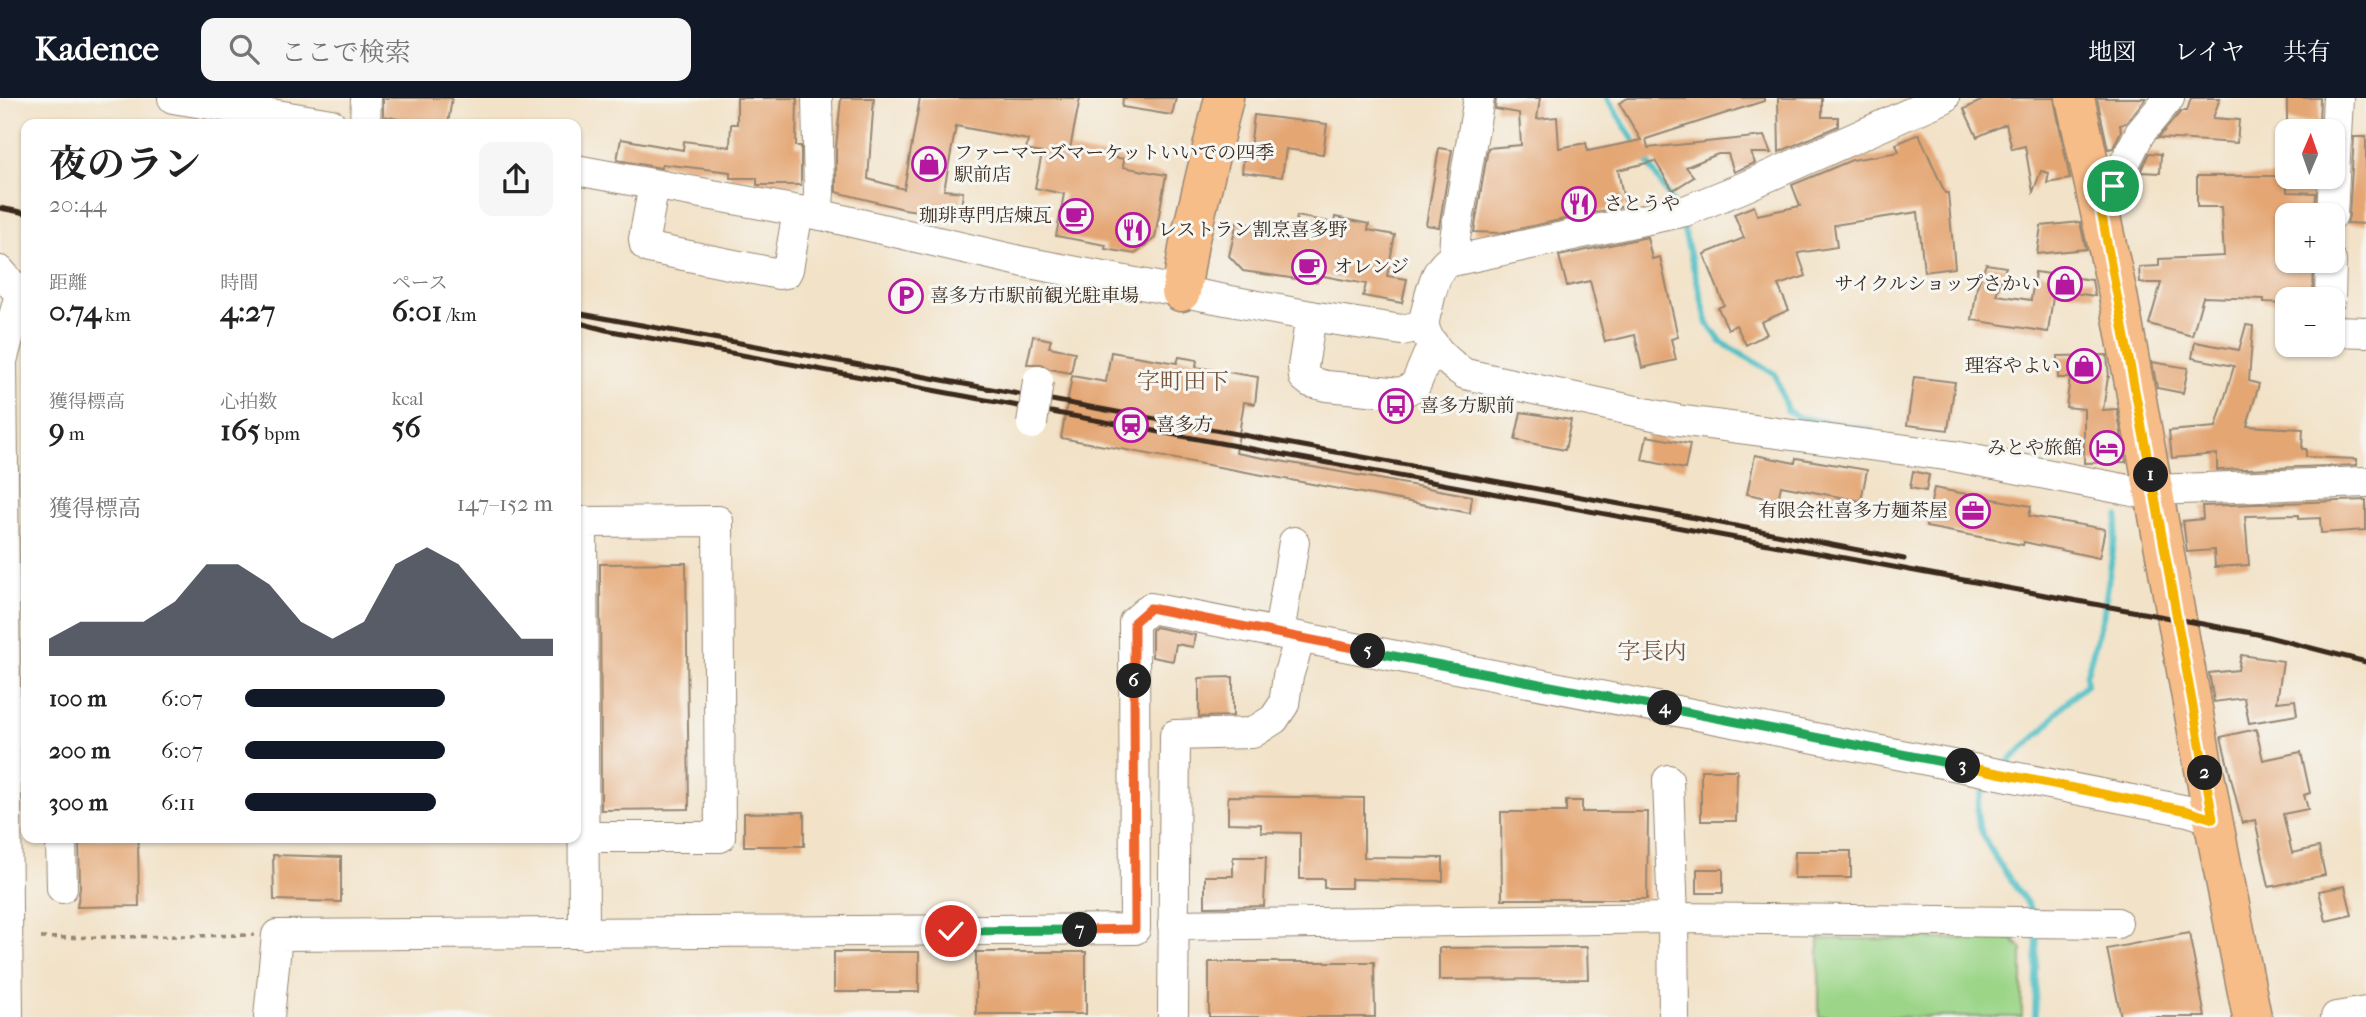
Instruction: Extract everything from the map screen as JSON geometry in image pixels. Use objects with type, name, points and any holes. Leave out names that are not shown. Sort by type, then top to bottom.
[{"type":"main road","points":[[1181,292],[1189,243],[1224,98]]},
{"type":"main road","points":[[2075,98],[2098,195],[2252,1017]]},
{"type":"street","points":[[365,119],[366,98]]},
{"type":"street","points":[[654,185],[644,239],[649,248],[779,274],[786,273],[807,213],[819,193],[817,98]]},
{"type":"street","points":[[1450,261],[1479,98]]},
{"type":"street","points":[[1311,316],[1303,367],[1304,377],[1310,382],[1360,391],[1401,393],[1415,386],[1428,335],[1435,279],[1439,270],[1450,261],[1685,211],[1944,98]]},
{"type":"street","points":[[2098,195],[2113,186],[2140,133],[2169,98]]},
{"type":"street","points":[[2333,203],[2338,98]]},
{"type":"street","points":[[184,99],[302,119]]},
{"type":"street","points":[[581,171],[807,213],[1024,262],[1311,316],[1428,335],[1448,363],[1465,374],[1677,420],[1953,456],[2138,492],[2366,482]]},
{"type":"street","points":[[0,271],[20,294],[2,360],[8,1017]]},
{"type":"street","points":[[2345,331],[2366,332]]},
{"type":"street","points":[[1032,424],[1038,381]]},
{"type":"street","points":[[581,522],[718,522],[720,837],[584,837]]},
{"type":"street","points":[[1173,1017],[1175,734],[1252,733],[1273,719],[1284,704],[1288,676],[1294,542]]},
{"type":"street","points":[[269,1017],[278,935],[1135,929],[1134,622],[1150,608],[2188,811],[2213,819]]},
{"type":"street","points":[[581,648],[584,934]]},
{"type":"street","points":[[1668,780],[1674,1017]]},
{"type":"street","points":[[61,843],[62,888]]},
{"type":"street","points":[[1173,925],[1673,918],[2117,923]]},
{"type":"street","points":[[2336,1017],[2366,1012]]},
{"type":"path","points":[[41,938],[278,935]]},
{"type":"green space","points":[[1819,939],[2012,939],[2022,949],[2022,1017],[1819,1017]]},
{"type":"building","points":[[383,98],[452,98],[449,119],[398,119],[383,116]]},
{"type":"building","points":[[737,98],[797,98],[796,146],[801,146],[801,185],[757,185],[757,178],[730,178],[730,172],[662,164],[661,168],[617,160],[621,139],[683,150],[684,141],[730,147],[731,124],[737,124]]},
{"type":"building","points":[[841,98],[874,98],[868,179],[904,189],[920,98],[1080,98],[1070,149],[1124,159],[1123,167],[1166,175],[1155,238],[1135,254],[1105,249],[1106,245],[1056,236],[1064,194],[1035,188],[1042,153],[1026,150],[1028,140],[956,126],[944,190],[963,192],[960,217],[904,209],[836,192],[836,147]]},
{"type":"building","points":[[1123,98],[1176,98],[1172,115],[1122,107]]},
{"type":"building","points":[[1496,98],[1540,98],[1537,119],[1557,117],[1559,148],[1586,143],[1588,151],[1641,140],[1619,103],[1628,98],[1764,98],[1764,101],[1646,139],[1648,148],[1764,136],[1771,153],[1751,153],[1755,163],[1734,172],[1728,154],[1718,154],[1686,167],[1694,177],[1673,190],[1655,161],[1618,170],[1625,206],[1500,233],[1474,232],[1488,148],[1521,145],[1519,113],[1495,109]]},
{"type":"building","points":[[1778,98],[1822,98],[1822,117],[1838,117],[1838,126],[1779,152]]},
{"type":"building","points":[[1987,98],[2054,98],[2070,179],[2047,183],[2049,173],[2041,171],[2033,192],[2025,146],[2012,149],[2006,124],[1977,137],[1964,109]]},
{"type":"building","points":[[2097,98],[2146,98],[2126,123],[2120,125],[2121,131],[2113,148],[2108,149]]},
{"type":"building","points":[[2191,98],[2220,98],[2213,118],[2239,120],[2237,143],[2158,138],[2181,111],[2187,111]]},
{"type":"building","points":[[2287,98],[2320,98],[2319,119],[2287,119]]},
{"type":"building","points":[[1254,115],[1327,124],[1323,154],[1286,149],[1282,177],[1242,172],[1245,148],[1250,148]]},
{"type":"building","points":[[1919,134],[1945,193],[1948,193],[1955,268],[1924,272],[1918,212],[1834,225],[1837,247],[1798,253],[1806,276],[1778,285],[1789,310],[1761,322],[1767,334],[1746,345],[1736,325],[1728,329],[1718,308],[1724,305],[1704,254],[1744,238],[1734,214],[1754,206],[1757,215],[1800,206],[1792,185],[1852,160],[1899,152],[1896,144]]},
{"type":"building","points":[[2354,137],[2366,137],[2366,224],[2347,223]]},
{"type":"building","points":[[1439,148],[1452,150],[1439,227],[1426,225]]},
{"type":"building","points":[[2149,153],[2161,154],[2160,173],[2140,172]]},
{"type":"building","points":[[2197,176],[2275,176],[2275,189],[2316,193],[2316,203],[2275,203],[2275,273],[2314,273],[2313,287],[2275,287],[2275,302],[2264,302],[2264,299],[2203,297],[2192,336],[2149,324],[2161,283],[2140,283],[2139,267],[2159,266],[2159,259],[2224,256],[2221,207],[2197,207]]},
{"type":"building","points":[[1297,216],[1334,223],[1335,217],[1369,224],[1368,230],[1395,235],[1387,276],[1407,279],[1402,303],[1363,296],[1366,284],[1318,275],[1317,282],[1243,271],[1229,256],[1237,222],[1278,229],[1280,224],[1295,227]]},
{"type":"building","points":[[2080,222],[2086,249],[2037,254],[2041,226]]},
{"type":"building","points":[[1647,237],[1652,259],[1660,257],[1678,337],[1671,339],[1676,360],[1642,368],[1635,335],[1605,342],[1590,281],[1567,286],[1559,256]]},
{"type":"building","points":[[1986,264],[2006,267],[1996,295],[2031,300],[2035,272],[2092,280],[2095,296],[2054,290],[2048,332],[1972,320],[1977,287]]},
{"type":"building","points":[[2246,325],[2253,326],[2249,381],[2259,384],[2247,426],[2303,429],[2302,449],[2306,449],[2306,457],[2357,459],[2357,465],[2217,470],[2217,454],[2172,458],[2169,431],[2216,427],[2234,366],[2192,358],[2195,342],[2239,350]]},
{"type":"building","points":[[1033,336],[1051,340],[1049,347],[1075,352],[1071,373],[1050,369],[1041,364],[1027,364]]},
{"type":"building","points":[[1111,352],[1177,363],[1179,357],[1197,360],[1196,367],[1258,377],[1255,404],[1244,402],[1236,453],[1472,496],[1470,513],[1061,438],[1072,376],[1106,382]]},
{"type":"building","points":[[2107,355],[2109,377],[2103,410],[2117,409],[2126,462],[2084,463],[2084,409],[2066,407],[2070,378],[2058,378],[2058,356]]},
{"type":"building","points":[[2152,362],[2188,368],[2183,393],[2157,388]]},
{"type":"building","points":[[1914,377],[1955,382],[1948,430],[1907,425]]},
{"type":"building","points":[[1521,412],[1571,420],[1565,450],[1515,440]]},
{"type":"building","points":[[1647,436],[1690,444],[1685,469],[1642,460]]},
{"type":"building","points":[[1755,455],[1795,463],[1796,458],[1867,470],[1861,501],[1781,486],[1778,500],[1747,494]]},
{"type":"building","points":[[1913,471],[1929,475],[1926,491],[1910,488]]},
{"type":"building","points":[[1934,488],[2031,506],[2029,516],[2105,529],[2099,558],[2024,542],[2023,545],[1926,527]]},
{"type":"building","points":[[2366,500],[2366,530],[2321,533],[2320,518],[2299,519],[2299,515],[2245,516],[2249,565],[2215,567],[2214,550],[2187,552],[2183,521],[2203,519],[2202,506]]},
{"type":"building","points":[[686,563],[689,809],[601,810],[600,564]]},
{"type":"building","points":[[1155,627],[1195,635],[1193,647],[1176,644],[1173,661],[1152,657],[1152,630]]},
{"type":"building","points":[[2241,655],[2283,661],[2277,702],[2295,700],[2297,715],[2249,723],[2244,698],[2214,702],[2209,673],[2238,670]]},
{"type":"building","points":[[1233,677],[1233,716],[1199,717],[1199,678]]},
{"type":"building","points":[[2256,729],[2263,760],[2301,752],[2310,793],[2304,795],[2308,809],[2283,814],[2292,853],[2319,847],[2325,875],[2269,887],[2255,820],[2242,823],[2221,737]]},
{"type":"building","points":[[1701,770],[1737,770],[1736,821],[1701,821]]},
{"type":"building","points":[[1228,796],[1364,798],[1364,857],[1443,858],[1443,881],[1351,879],[1351,888],[1324,888],[1324,879],[1300,879],[1300,833],[1261,832],[1261,824],[1228,823]]},
{"type":"building","points":[[1566,801],[1582,801],[1582,812],[1648,812],[1647,899],[1502,899],[1501,812],[1566,812]]},
{"type":"building","points":[[804,812],[804,846],[744,846],[744,813]]},
{"type":"building","points":[[79,843],[138,843],[139,906],[77,907],[80,888]]},
{"type":"building","points":[[1795,851],[1851,851],[1851,878],[1794,878]]},
{"type":"building","points":[[273,855],[341,857],[341,902],[274,900]]},
{"type":"building","points":[[1233,857],[1266,857],[1264,906],[1205,907],[1205,876],[1233,876]]},
{"type":"building","points":[[1697,869],[1723,869],[1723,893],[1697,893]]},
{"type":"building","points":[[2345,886],[2352,915],[2326,921],[2319,891]]},
{"type":"building","points":[[2189,933],[2205,1017],[2121,1017],[2107,949]]},
{"type":"building","points":[[1587,947],[1588,979],[1439,980],[1439,948]]},
{"type":"building","points":[[834,952],[919,952],[919,992],[834,992]]},
{"type":"building","points":[[976,952],[1086,952],[1086,1014],[976,1014]]},
{"type":"building","points":[[1209,962],[1374,962],[1375,1017],[1209,1017]]},
{"type":"waterway","points":[[1607,98],[1638,147]]},
{"type":"waterway","points":[[1644,156],[1672,202]]},
{"type":"waterway","points":[[1683,227],[1708,324],[1721,342],[1775,374],[1787,410],[1798,417],[1873,431]]},
{"type":"waterway","points":[[2006,764],[2087,684],[2086,676],[2103,617],[2118,517]]},
{"type":"waterway","points":[[1984,787],[1977,810],[1981,830],[1993,854],[2033,912]]},
{"type":"waterway","points":[[2035,1017],[2037,932]]},
{"type":"railway","points":[[0,208],[21,212]]},
{"type":"railway","points":[[581,314],[1685,516],[1904,559]]},
{"type":"railway","points":[[581,323],[2257,634],[2366,662]]},
{"type":"place","name":"ファーマーズマーケットいいでの四季 駅前店","points":[[929,164]]},
{"type":"place","name":"さとうや","points":[[1579,204]]},
{"type":"place","name":"珈琲専門店煉瓦","points":[[1076,216]]},
{"type":"place","name":"レストラン割烹喜多野","points":[[1133,230]]},
{"type":"place","name":"オレンジ","points":[[1309,267]]},
{"type":"place","name":"サイクルショップさかい","points":[[2065,284]]},
{"type":"place","name":"喜多方市駅前観光駐車場","points":[[906,296]]},
{"type":"place","name":"理容やよい","points":[[2084,366]]},
{"type":"place","name":"喜多方駅前","points":[[1396,406]]},
{"type":"place","name":"喜多方","points":[[1131,425]]},
{"type":"place","name":"みとや旅館","points":[[2107,448]]},
{"type":"place","name":"有限会社喜多方麺茶屋","points":[[1973,511]]},
{"type":"district","name":"字町田下","points":[[1183,381]]},
{"type":"district","name":"字長内","points":[[1652,651]]},
{"type":"route","points":[[951,931],[1135,929],[1134,622],[1150,608],[2188,811],[2213,819],[2098,195],[2113,186]]}]
